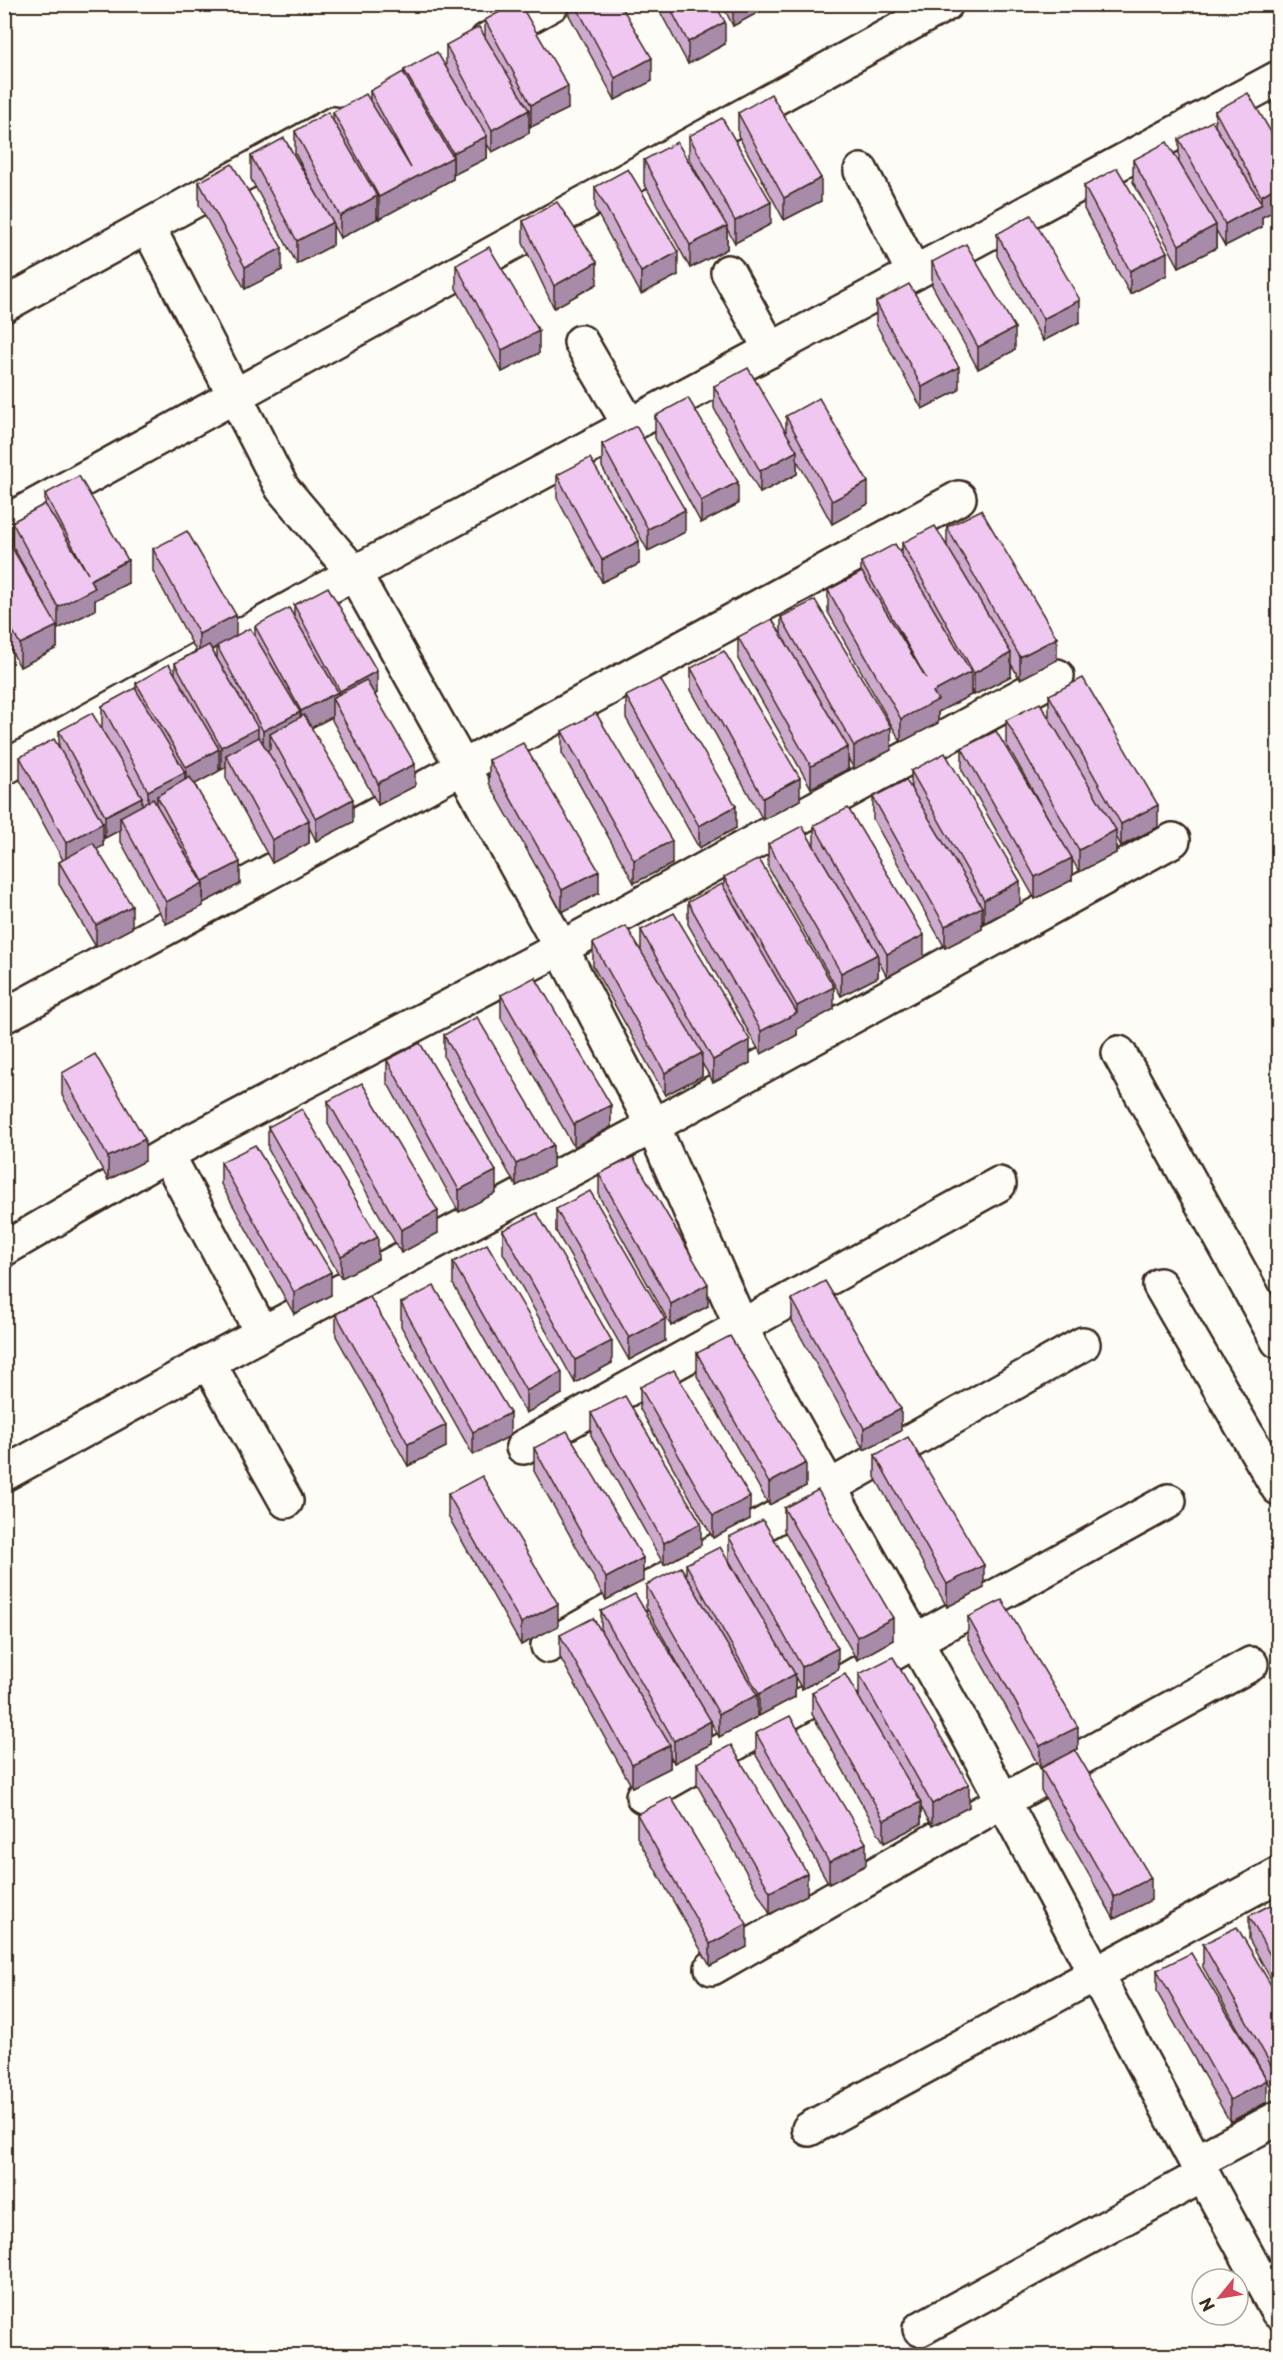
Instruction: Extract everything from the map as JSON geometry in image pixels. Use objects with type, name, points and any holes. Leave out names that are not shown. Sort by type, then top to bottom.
[{"type":"street","points":[[458,56],[552,4]]},
{"type":"street","points":[[4,523],[946,4]]},
{"type":"street","points":[[4,768],[354,573],[1278,78]]},
{"type":"street","points":[[4,306],[365,107]]},
{"type":"street","points":[[861,171],[915,273]]},
{"type":"street","points":[[148,227],[282,488],[354,573],[561,948],[653,1126],[742,1327],[1004,1801],[1278,2312]]},
{"type":"street","points":[[728,272],[771,350]]},
{"type":"street","points":[[581,342],[630,426]]},
{"type":"street","points":[[4,1016],[959,498]]},
{"type":"street","points":[[4,1249],[167,1154],[561,948],[1057,676]]},
{"type":"street","points":[[4,1474],[262,1333],[653,1126],[1173,840]]},
{"type":"street","points":[[1119,1053],[1278,1341]]},
{"type":"street","points":[[167,1154],[262,1333]]},
{"type":"street","points":[[523,1446],[999,1184]]},
{"type":"street","points":[[1160,1286],[1278,1488]]},
{"type":"street","points":[[548,1646],[1083,1344]]},
{"type":"street","points":[[208,1362],[286,1501]]},
{"type":"street","points":[[643,1796],[915,1641],[1169,1501]]},
{"type":"street","points":[[712,1968],[1004,1801],[1251,1664]]},
{"type":"street","points":[[809,2129],[1278,1875]]},
{"type":"street","points":[[920,2329],[1200,2168],[1278,2118]]},
{"type":"building","points":[[514,4],[520,4],[568,86],[531,105],[485,20]]},
{"type":"building","points":[[575,4],[620,4],[652,58],[615,78]]},
{"type":"building","points":[[668,4],[715,4],[725,22],[688,42]]},
{"type":"building","points":[[479,27],[529,110],[492,130],[446,45]]},
{"type":"building","points":[[437,52],[487,136],[453,153],[404,70]]},
{"type":"building","points":[[403,72],[453,157],[379,197],[333,112],[366,94],[411,168],[370,91]]},
{"type":"building","points":[[1248,93],[1278,144],[1278,186],[1261,196],[1215,111]]},
{"type":"building","points":[[771,94],[821,178],[784,198],[738,113]]},
{"type":"building","points":[[328,112],[377,196],[340,216],[295,131]]},
{"type":"building","points":[[722,118],[771,202],[735,221],[689,136]]},
{"type":"building","points":[[1212,121],[1262,204],[1225,224],[1179,139]]},
{"type":"building","points":[[284,138],[333,222],[297,241],[251,156]]},
{"type":"building","points":[[677,142],[727,226],[690,245],[644,160]]},
{"type":"building","points":[[1167,142],[1216,225],[1179,245],[1133,160]]},
{"type":"building","points":[[232,164],[282,248],[245,267],[199,182]]},
{"type":"building","points":[[1117,168],[1167,252],[1130,271],[1084,186]]},
{"type":"building","points":[[628,169],[678,252],[641,272],[595,187]]},
{"type":"building","points":[[557,202],[597,262],[554,286],[523,221]]},
{"type":"building","points":[[1031,215],[1080,300],[1043,319],[997,234]]},
{"type":"building","points":[[966,244],[1015,328],[978,347],[932,262]]},
{"type":"building","points":[[489,247],[539,331],[502,350],[456,265]]},
{"type":"building","points":[[909,284],[959,367],[922,387],[876,302]]},
{"type":"building","points":[[748,368],[797,451],[760,471],[714,386]]},
{"type":"building","points":[[688,398],[738,482],[701,501],[655,416]]},
{"type":"building","points":[[819,398],[868,482],[832,501],[786,416]]},
{"type":"building","points":[[636,426],[685,510],[648,529],[602,444]]},
{"type":"building","points":[[590,458],[639,541],[602,560],[557,475]]},
{"type":"building","points":[[79,476],[128,560],[90,580],[95,588],[58,607],[12,522],[45,504],[88,574],[45,494]]},
{"type":"building","points":[[981,510],[1057,638],[1020,657],[947,527]]},
{"type":"building","points":[[935,526],[1011,653],[974,673],[902,543]]},
{"type":"building","points":[[187,531],[236,615],[199,634],[153,549]]},
{"type":"building","points":[[8,541],[57,626],[20,644],[4,615],[4,543]]},
{"type":"building","points":[[895,544],[971,672],[933,692],[938,700],[901,719],[828,590],[862,572],[926,678],[861,562]]},
{"type":"building","points":[[328,587],[377,671],[340,691],[294,605]]},
{"type":"building","points":[[815,600],[891,727],[854,746],[781,617]]},
{"type":"building","points":[[289,608],[338,692],[301,711],[255,626]]},
{"type":"building","points":[[772,619],[848,747],[811,766],[738,637]]},
{"type":"building","points":[[250,628],[300,712],[263,731],[217,646]]},
{"type":"building","points":[[209,645],[258,728],[221,747],[175,663]]},
{"type":"building","points":[[724,651],[800,778],[763,798],[691,668]]},
{"type":"building","points":[[169,664],[219,749],[186,767],[136,683]]},
{"type":"building","points":[[1083,678],[1158,805],[1121,824],[1049,695]]},
{"type":"building","points":[[660,679],[736,806],[699,826],[626,696]]},
{"type":"building","points":[[366,680],[415,764],[378,783],[332,698]]},
{"type":"building","points":[[135,688],[185,772],[148,791],[102,706]]},
{"type":"building","points":[[1040,703],[1116,830],[1079,850],[1006,720]]},
{"type":"building","points":[[92,713],[142,797],[105,816],[59,731]]},
{"type":"building","points":[[596,713],[672,841],[634,860],[562,731]]},
{"type":"building","points":[[304,715],[353,799],[316,819],[270,734]]},
{"type":"building","points":[[996,731],[1072,858],[1035,877],[962,748]]},
{"type":"building","points":[[259,737],[309,820],[272,840],[226,755]]},
{"type":"building","points":[[54,739],[103,823],[66,843],[20,757]]},
{"type":"building","points":[[523,743],[599,871],[562,890],[489,760]]},
{"type":"building","points":[[945,753],[1020,881],[984,900],[911,771]]},
{"type":"building","points":[[190,777],[240,862],[203,881],[157,796]]},
{"type":"building","points":[[906,780],[982,907],[945,926],[873,797]]},
{"type":"building","points":[[153,799],[203,883],[166,902],[120,817]]},
{"type":"building","points":[[848,808],[924,935],[887,954],[814,825]]},
{"type":"building","points":[[802,826],[878,954],[841,973],[768,844]]},
{"type":"building","points":[[93,843],[132,906],[96,925],[59,862]]},
{"type":"building","points":[[759,859],[834,987],[797,1006],[724,877]]},
{"type":"building","points":[[722,884],[797,1013],[761,1031],[688,902]]},
{"type":"building","points":[[674,913],[750,1040],[713,1060],[641,930]]},
{"type":"building","points":[[626,926],[702,1053],[665,1073],[593,943]]},
{"type":"building","points":[[535,977],[611,1105],[574,1124],[501,995]]},
{"type":"building","points":[[477,1017],[553,1145],[516,1164],[444,1035]]},
{"type":"building","points":[[420,1043],[496,1171],[459,1190],[387,1060]]},
{"type":"building","points":[[95,1054],[145,1139],[108,1157],[62,1073]]},
{"type":"building","points":[[362,1083],[438,1211],[401,1230],[328,1101]]},
{"type":"building","points":[[302,1109],[378,1237],[341,1256],[268,1127]]},
{"type":"building","points":[[255,1145],[331,1272],[294,1292],[221,1162]]},
{"type":"building","points":[[633,1157],[708,1284],[671,1304],[599,1174]]},
{"type":"building","points":[[590,1191],[665,1319],[629,1338],[556,1209]]},
{"type":"building","points":[[537,1213],[612,1341],[575,1360],[503,1230]]},
{"type":"building","points":[[487,1244],[562,1372],[526,1391],[453,1262]]},
{"type":"building","points":[[825,1281],[901,1409],[864,1428],[792,1299]]},
{"type":"building","points":[[434,1286],[510,1413],[473,1432],[401,1303]]},
{"type":"building","points":[[370,1297],[446,1425],[408,1444],[336,1314]]},
{"type":"building","points":[[730,1336],[806,1463],[769,1483],[697,1353]]},
{"type":"building","points":[[674,1370],[750,1497],[713,1516],[640,1387]]},
{"type":"building","points":[[625,1396],[701,1523],[664,1543],[591,1413]]},
{"type":"building","points":[[567,1431],[643,1558],[606,1578],[534,1448]]},
{"type":"building","points":[[908,1437],[984,1565],[947,1584],[875,1455]]},
{"type":"building","points":[[482,1476],[558,1604],[521,1623],[448,1494]]},
{"type":"building","points":[[818,1490],[893,1618],[857,1637],[784,1508]]},
{"type":"building","points":[[763,1520],[838,1648],[802,1667],[729,1537]]},
{"type":"building","points":[[720,1547],[795,1674],[759,1694],[686,1564]]},
{"type":"building","points":[[681,1567],[757,1695],[719,1714],[646,1585]]},
{"type":"building","points":[[635,1594],[711,1721],[674,1741],[601,1611]]},
{"type":"building","points":[[1002,1600],[1078,1727],[1040,1746],[968,1617]]},
{"type":"building","points":[[593,1618],[670,1745],[632,1764],[560,1635]]},
{"type":"building","points":[[893,1657],[969,1784],[932,1804],[859,1674]]},
{"type":"building","points":[[845,1674],[921,1802],[884,1820],[812,1692]]},
{"type":"building","points":[[790,1716],[866,1843],[829,1862],[756,1733]]},
{"type":"building","points":[[731,1745],[807,1873],[770,1892],[697,1763]]},
{"type":"building","points":[[1075,1750],[1151,1878],[1114,1897],[1041,1768]]},
{"type":"building","points":[[671,1797],[747,1924],[710,1944],[637,1814]]},
{"type":"building","points":[[1278,1901],[1278,1970],[1249,1916]]},
{"type":"building","points":[[1237,1927],[1278,1997],[1278,2073],[1276,2074],[1203,1944]]},
{"type":"building","points":[[1191,1953],[1267,2080],[1230,2100],[1157,1970]]},
{"type":"building","points":[[1278,2163],[1278,2179],[1272,2167]]}]
